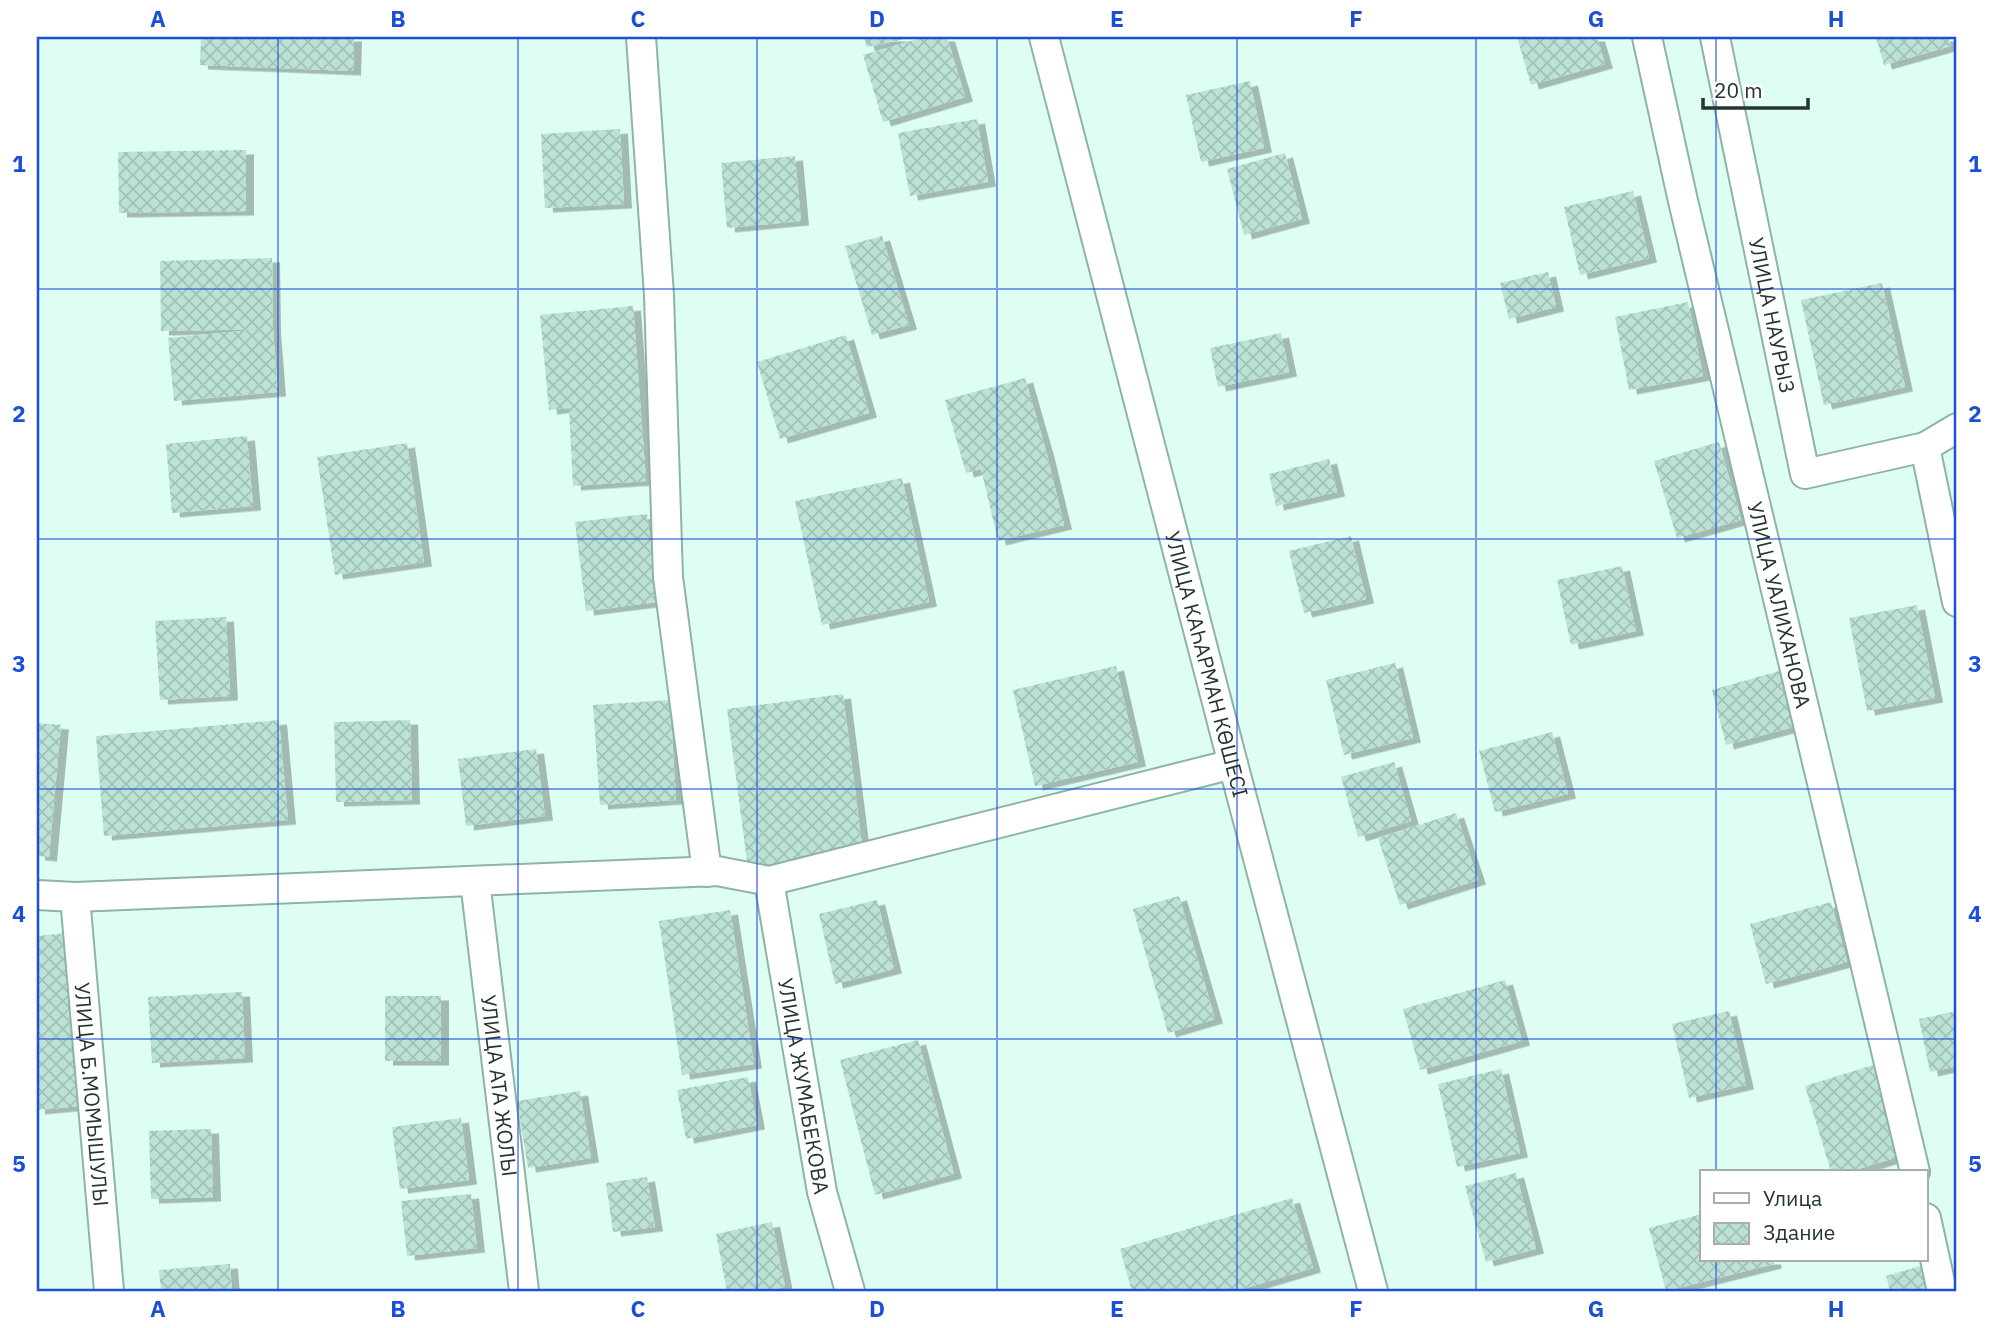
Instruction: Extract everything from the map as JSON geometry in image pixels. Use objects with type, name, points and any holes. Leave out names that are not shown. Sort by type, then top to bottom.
[{"type":"street","points":[[641,37],[659,295],[668,577],[708,872]]},
{"type":"street","name":"УЛИЦА КАҺАРМАН КӨШЕСІ","points":[[1044,37],[1373,1291]]},
{"type":"street","name":"УЛИЦА УАЛИХАНОВА","points":[[1647,37],[1689,228],[1915,1170]]},
{"type":"street","name":"УЛИЦА НАУРЫЗ","points":[[1714,37],[1805,474],[1925,447],[1957,428]]},
{"type":"street","points":[[1925,447],[1957,602]]},
{"type":"street","points":[[37,895],[75,897],[718,871],[769,881],[1233,764]]},
{"type":"street","name":"УЛИЦА АТА ЖОЛЫ","points":[[475,881],[524,1291]]},
{"type":"street","name":"УЛИЦА ЖУМАБЕКОВА","points":[[769,881],[822,1192],[850,1291]]},
{"type":"street","name":"УЛИЦА Б.МОМЫШУЛЫ","points":[[75,897],[109,1291]]},
{"type":"street","points":[[1927,1223],[1942,1291]]},
{"type":"building","points":[[201,37],[354,37],[353,71],[200,65]]},
{"type":"building","points":[[864,37],[910,37],[910,38],[867,47]]},
{"type":"building","points":[[925,37],[947,37],[965,97],[883,122],[863,55]]},
{"type":"building","points":[[1517,37],[1597,37],[1605,64],[1531,85]]},
{"type":"building","points":[[1876,37],[1948,37],[1951,46],[1884,65]]},
{"type":"building","points":[[1250,81],[1264,148],[1201,162],[1186,95]]},
{"type":"building","points":[[977,119],[988,182],[910,196],[898,133]]},
{"type":"building","points":[[620,129],[624,204],[545,208],[541,134]]},
{"type":"building","points":[[246,150],[246,211],[119,213],[118,152]]},
{"type":"building","points":[[1285,153],[1302,219],[1244,235],[1227,169]]},
{"type":"building","points":[[795,156],[801,221],[727,228],[721,163]]},
{"type":"building","points":[[1633,191],[1649,258],[1580,275],[1564,207]]},
{"type":"building","points":[[882,236],[909,325],[872,335],[845,246]]},
{"type":"building","points":[[272,258],[273,329],[278,392],[174,401],[168,338],[265,329],[161,331],[160,261]]},
{"type":"building","points":[[1548,272],[1556,307],[1509,319],[1500,283]]},
{"type":"building","points":[[1882,283],[1905,387],[1824,405],[1801,300]]},
{"type":"building","points":[[1688,302],[1703,376],[1629,390],[1615,317]]},
{"type":"building","points":[[633,306],[646,481],[573,486],[569,408],[549,410],[540,315]]},
{"type":"building","points":[[1281,333],[1289,372],[1218,387],[1210,348]]},
{"type":"building","points":[[846,335],[869,413],[780,439],[757,362]]},
{"type":"building","points":[[1025,378],[1064,525],[998,541],[981,469],[966,473],[945,400]]},
{"type":"building","points":[[247,436],[253,506],[172,513],[166,444]]},
{"type":"building","points":[[1719,442],[1741,520],[1677,538],[1654,461]]},
{"type":"building","points":[[407,443],[424,562],[335,575],[317,457]]},
{"type":"building","points":[[1329,459],[1337,492],[1276,506],[1269,474]]},
{"type":"building","points":[[902,478],[929,602],[822,625],[795,501]]},
{"type":"building","points":[[647,514],[657,602],[586,611],[575,522]]},
{"type":"building","points":[[1351,536],[1366,599],[1304,613],[1289,551]]},
{"type":"building","points":[[1622,566],[1636,631],[1571,645],[1557,580]]},
{"type":"building","points":[[1917,605],[1935,698],[1867,711],[1849,618]]},
{"type":"building","points":[[226,617],[230,696],[160,700],[155,621]]},
{"type":"building","points":[[1395,663],[1413,738],[1344,755],[1326,680]]},
{"type":"building","points":[[1116,666],[1138,762],[1035,786],[1013,690]]},
{"type":"building","points":[[1783,670],[1797,726],[1726,745],[1712,690]]},
{"type":"building","points":[[843,694],[863,854],[748,869],[727,709]]},
{"type":"building","points":[[670,700],[676,800],[600,805],[593,705]]},
{"type":"building","points":[[279,720],[288,820],[104,836],[96,736]]},
{"type":"building","points":[[410,720],[412,800],[336,802],[334,722]]},
{"type":"building","points":[[37,723],[61,725],[49,857],[37,856]]},
{"type":"building","points":[[1552,732],[1568,794],[1495,812],[1479,751]]},
{"type":"building","points":[[536,749],[545,816],[466,826],[458,759]]},
{"type":"building","points":[[1394,762],[1411,821],[1358,837],[1341,777]]},
{"type":"building","points":[[1456,813],[1478,880],[1400,905],[1378,838]]},
{"type":"building","points":[[1179,896],[1215,1019],[1168,1033],[1133,909]]},
{"type":"building","points":[[877,900],[894,969],[835,984],[819,914]]},
{"type":"building","points":[[1831,902],[1847,962],[1766,984],[1750,924]]},
{"type":"building","points":[[730,910],[754,1064],[682,1075],[659,921]]},
{"type":"building","points":[[66,933],[81,1106],[37,1110],[37,936]]},
{"type":"building","points":[[1505,980],[1522,1041],[1420,1070],[1403,1009]]},
{"type":"building","points":[[242,992],[245,1058],[152,1063],[148,997]]},
{"type":"building","points":[[385,996],[441,996],[441,1061],[385,1061]]},
{"type":"building","points":[[1729,1011],[1746,1085],[1689,1098],[1672,1024]]},
{"type":"building","points":[[1957,1011],[1957,1066],[1930,1072],[1919,1019]]},
{"type":"building","points":[[918,1040],[954,1174],[875,1195],[840,1060]]},
{"type":"building","points":[[1873,1065],[1901,1156],[1856,1170],[1830,1170],[1805,1086]]},
{"type":"building","points":[[1501,1069],[1520,1153],[1457,1167],[1438,1084]]},
{"type":"building","points":[[748,1077],[757,1125],[686,1139],[677,1090]]},
{"type":"building","points":[[580,1091],[591,1158],[528,1168],[517,1101]]},
{"type":"building","points":[[461,1118],[469,1180],[400,1189],[392,1127]]},
{"type":"building","points":[[211,1129],[213,1197],[151,1199],[149,1131]]},
{"type":"building","points":[[1516,1173],[1536,1249],[1486,1262],[1465,1186]]},
{"type":"building","points":[[647,1177],[655,1227],[613,1232],[606,1183]]},
{"type":"building","points":[[471,1194],[477,1248],[407,1256],[401,1201]]},
{"type":"building","points":[[1292,1198],[1313,1268],[1236,1291],[1132,1291],[1120,1249]]},
{"type":"building","points":[[1700,1215],[1700,1262],[1774,1264],[1666,1291],[1649,1228]]},
{"type":"building","points":[[772,1222],[785,1287],[767,1291],[727,1291],[716,1234]]},
{"type":"building","points":[[1931,1263],[1939,1291],[1890,1291],[1886,1276]]},
{"type":"building","points":[[230,1264],[232,1291],[161,1291],[159,1270]]}]
